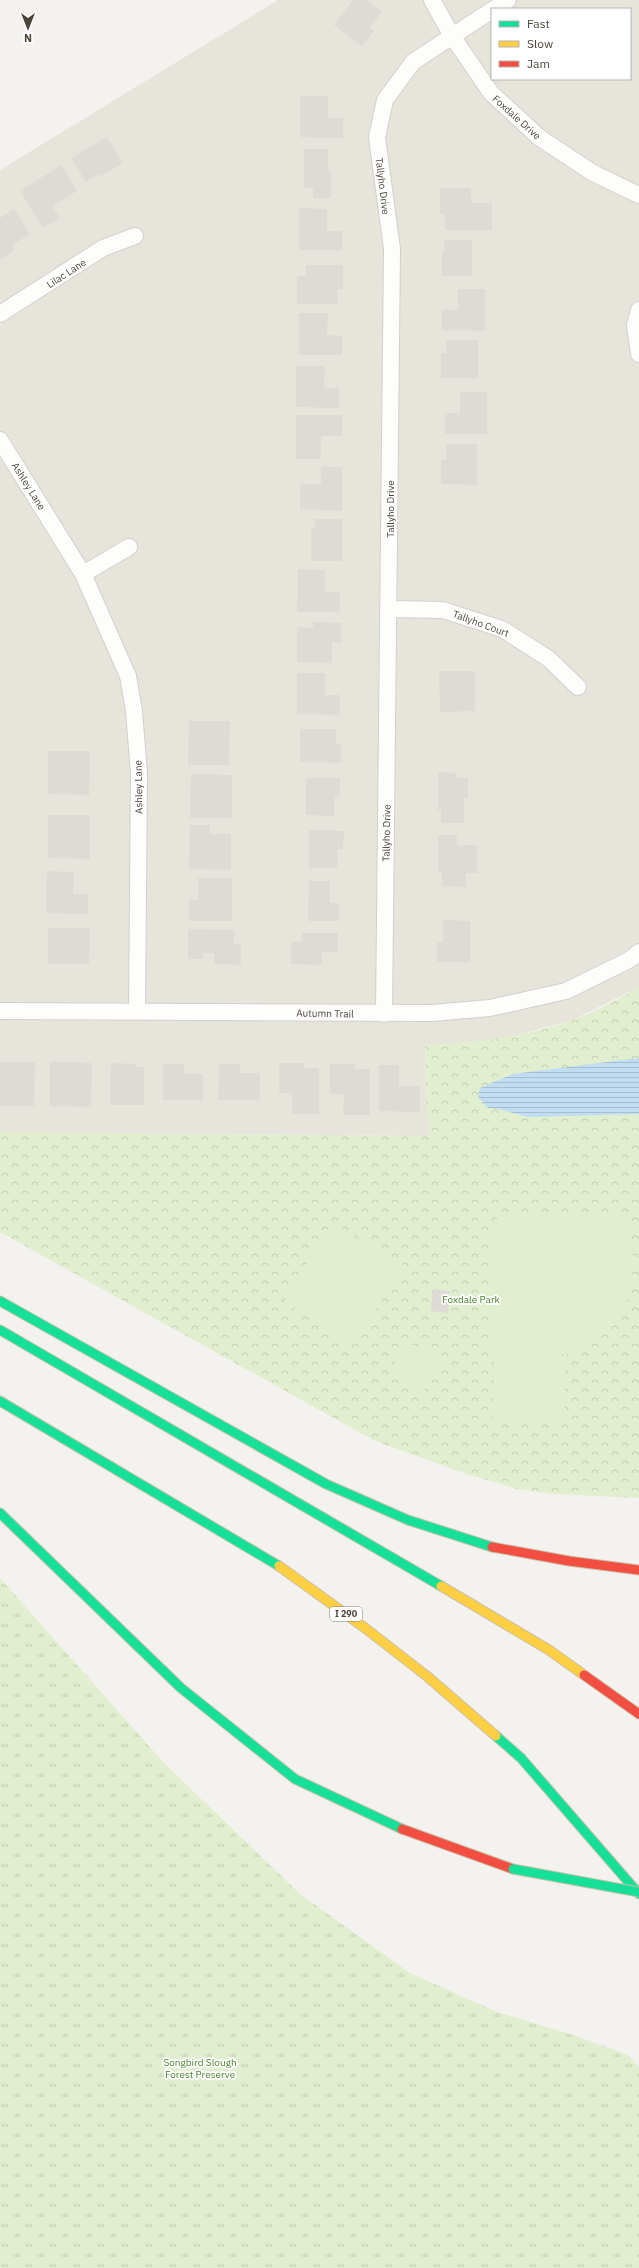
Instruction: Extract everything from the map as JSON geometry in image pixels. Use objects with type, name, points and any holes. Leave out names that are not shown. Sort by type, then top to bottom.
[{"type":"highway","points":[[0,1301],[326,1484],[408,1520],[488,1546],[569,1561],[639,1570]]},
{"type":"highway","points":[[0,1330],[393,1557],[542,1646],[639,1714]]},
{"type":"highway","name":"I 290","points":[[0,1401],[268,1558],[364,1628],[428,1678],[521,1758],[639,1893]]},
{"type":"highway","points":[[0,1513],[181,1688],[295,1779],[406,1831],[513,1869],[639,1893]]},
{"type":"street","name":"Foxdale Drive","points":[[432,0],[452,36],[491,93],[540,138],[593,173],[639,195]]},
{"type":"street","name":"Tallyho Drive","points":[[496,8],[508,0]]},
{"type":"street","name":"Tallyho Drive","points":[[384,1014],[392,249],[377,137],[385,100],[413,62],[491,11]]},
{"type":"street","name":"Lilac Lane","points":[[0,314],[103,248],[134,236]]},
{"type":"street","points":[[639,310],[635,325],[639,354]]},
{"type":"street","name":"Ashley Lane","points":[[0,440],[83,574],[128,676],[134,711],[139,773],[137,1011]]},
{"type":"street","points":[[83,574],[129,547]]},
{"type":"street","name":"Tallyho Court","points":[[389,609],[443,610],[502,629],[549,659],[578,687]]},
{"type":"street","name":"Autumn Trail","points":[[0,1011],[384,1014],[432,1013],[490,1008],[566,991],[629,960],[639,952]]},
{"type":"shaded area","points":[[278,0],[639,0],[639,987],[573,1020],[517,1035],[474,1042],[425,1045],[426,1103],[431,1136],[0,1132],[0,170]]},
{"type":"green space","name":"Foxdale Park","points":[[639,987],[639,1498],[554,1494],[517,1489],[464,1473],[375,1441],[0,1232],[0,1132],[430,1136],[426,1103],[425,1045],[500,1038],[537,1031],[590,1013]]},
{"type":"green space","points":[[500,1215],[629,1215],[633,1253],[633,1272],[630,1291],[623,1310],[617,1319],[595,1342],[578,1351],[556,1356],[523,1357],[490,1354],[490,1227]]},
{"type":"green space","points":[[331,1223],[403,1265],[354,1345],[284,1302]]},
{"type":"green space","points":[[407,1341],[442,1361],[423,1392],[390,1372]]},
{"type":"green space","points":[[494,1359],[566,1361],[564,1421],[493,1419]]},
{"type":"green space","name":"Songbird Slough Forest Preserve","points":[[0,1578],[164,1763],[300,1894],[410,1973],[497,2012],[573,2035],[628,2055],[639,2067],[639,2268],[0,2268]]},
{"type":"water","points":[[639,1058],[639,1114],[527,1117],[499,1109],[488,1108],[478,1097],[480,1088],[513,1074]]},
{"type":"building","points":[[353,0],[367,0],[382,12],[369,28],[374,31],[362,46],[334,25]]},
{"type":"building","points":[[300,96],[328,96],[328,118],[343,118],[343,138],[300,137]]},
{"type":"building","points":[[107,137],[123,163],[101,176],[99,173],[86,182],[71,158]]},
{"type":"building","points":[[304,149],[328,149],[328,171],[331,171],[331,198],[313,198],[313,188],[304,188]]},
{"type":"building","points":[[61,165],[77,191],[52,206],[60,218],[43,228],[20,191]]},
{"type":"building","points":[[440,188],[471,188],[471,203],[492,203],[492,230],[445,230],[445,214],[440,214]]},
{"type":"building","points":[[299,208],[327,209],[327,231],[342,231],[342,250],[299,250]]},
{"type":"building","points":[[14,209],[30,234],[12,245],[15,250],[0,260],[0,218]]},
{"type":"building","points":[[444,240],[472,240],[472,276],[442,276],[442,253],[444,253]]},
{"type":"building","points":[[306,265],[343,265],[343,289],[338,289],[338,304],[297,304],[297,276],[306,276]]},
{"type":"building","points":[[458,289],[485,289],[485,331],[442,330],[442,310],[458,310]]},
{"type":"building","points":[[299,313],[328,313],[327,335],[342,336],[342,355],[299,355]]},
{"type":"building","points":[[446,340],[478,340],[478,378],[441,378],[441,353],[446,353]]},
{"type":"building","points":[[296,366],[325,366],[324,388],[339,388],[339,408],[296,407]]},
{"type":"building","points":[[460,392],[487,392],[487,434],[445,434],[445,413],[460,413]]},
{"type":"building","points":[[296,415],[342,415],[342,436],[321,436],[321,459],[296,459]]},
{"type":"building","points":[[446,444],[477,444],[477,485],[441,484],[441,460],[446,460]]},
{"type":"building","points":[[321,467],[342,467],[342,511],[300,509],[300,484],[321,484]]},
{"type":"building","points":[[315,519],[342,519],[342,561],[311,561],[311,528],[315,528]]},
{"type":"building","points":[[298,569],[325,570],[325,592],[340,592],[340,612],[297,612]]},
{"type":"building","points":[[313,622],[341,623],[341,643],[332,642],[332,663],[297,662],[297,627],[313,628]]},
{"type":"building","points":[[439,671],[475,671],[475,711],[440,712]]},
{"type":"building","points":[[297,673],[325,673],[325,695],[340,695],[340,715],[297,714]]},
{"type":"building","points":[[189,721],[230,721],[229,765],[188,765]]},
{"type":"building","points":[[300,729],[336,729],[336,744],[341,744],[341,763],[300,762]]},
{"type":"building","points":[[48,751],[90,751],[89,795],[48,794]]},
{"type":"building","points":[[438,772],[457,773],[457,778],[468,778],[468,798],[464,798],[464,823],[441,823],[441,810],[438,810]]},
{"type":"building","points":[[191,774],[232,775],[232,818],[190,818]]},
{"type":"building","points":[[306,778],[340,778],[340,796],[335,796],[334,816],[306,815]]},
{"type":"building","points":[[48,815],[90,815],[90,859],[48,858]]},
{"type":"building","points":[[190,825],[210,825],[210,834],[231,834],[231,870],[189,869]]},
{"type":"building","points":[[309,830],[344,831],[343,849],[338,849],[337,868],[309,868]]},
{"type":"building","points":[[438,835],[457,835],[457,845],[477,845],[477,873],[466,873],[466,887],[442,886],[442,873],[438,873]]},
{"type":"building","points":[[47,871],[74,872],[73,894],[88,894],[88,914],[46,913]]},
{"type":"building","points":[[198,878],[232,878],[232,921],[189,921],[189,900],[198,900]]},
{"type":"building","points":[[309,881],[330,881],[330,903],[339,903],[339,921],[308,921]]},
{"type":"building","points":[[443,920],[470,921],[470,962],[437,962],[437,942],[443,942]]},
{"type":"building","points":[[48,928],[90,928],[89,964],[48,964]]},
{"type":"building","points":[[188,929],[234,930],[234,944],[241,944],[241,965],[214,964],[214,953],[203,953],[203,959],[188,959]]},
{"type":"building","points":[[302,933],[338,933],[338,952],[322,952],[322,965],[291,964],[291,942],[302,942]]},
{"type":"building","points":[[0,1062],[35,1062],[34,1106],[0,1106]]},
{"type":"building","points":[[50,1062],[92,1063],[91,1107],[50,1106]]},
{"type":"building","points":[[111,1063],[135,1064],[135,1067],[144,1067],[144,1105],[110,1105]]},
{"type":"building","points":[[279,1063],[304,1063],[304,1068],[319,1068],[319,1114],[292,1114],[292,1093],[279,1093]]},
{"type":"building","points":[[163,1064],[184,1064],[184,1074],[203,1074],[203,1100],[163,1100]]},
{"type":"building","points":[[219,1064],[240,1064],[240,1073],[260,1073],[260,1100],[218,1100]]},
{"type":"building","points":[[330,1064],[355,1064],[355,1069],[370,1069],[370,1115],[343,1115],[344,1094],[330,1094]]},
{"type":"building","points":[[379,1065],[399,1065],[399,1086],[420,1086],[420,1112],[379,1111]]},
{"type":"building","points":[[433,1289],[450,1291],[448,1313],[431,1311]]},
{"type":"traffic: fast","points":[[0,1301],[326,1484],[408,1520],[492,1547]]},
{"type":"traffic: fast","points":[[0,1330],[441,1586]]},
{"type":"traffic: fast","points":[[0,1401],[279,1566]]},
{"type":"traffic: fast","points":[[0,1513],[181,1688],[295,1779],[402,1829]]},
{"type":"traffic: fast","points":[[496,1736],[521,1758],[639,1894]]},
{"type":"traffic: fast","points":[[513,1869],[639,1892]]},
{"type":"traffic: slow","points":[[279,1566],[365,1628],[428,1677],[496,1736]]},
{"type":"traffic: slow","points":[[441,1586],[549,1650],[584,1675]]},
{"type":"traffic: jam","points":[[492,1547],[569,1561],[639,1570]]},
{"type":"traffic: jam","points":[[584,1675],[639,1714]]},
{"type":"traffic: jam","points":[[402,1829],[513,1869]]}]
